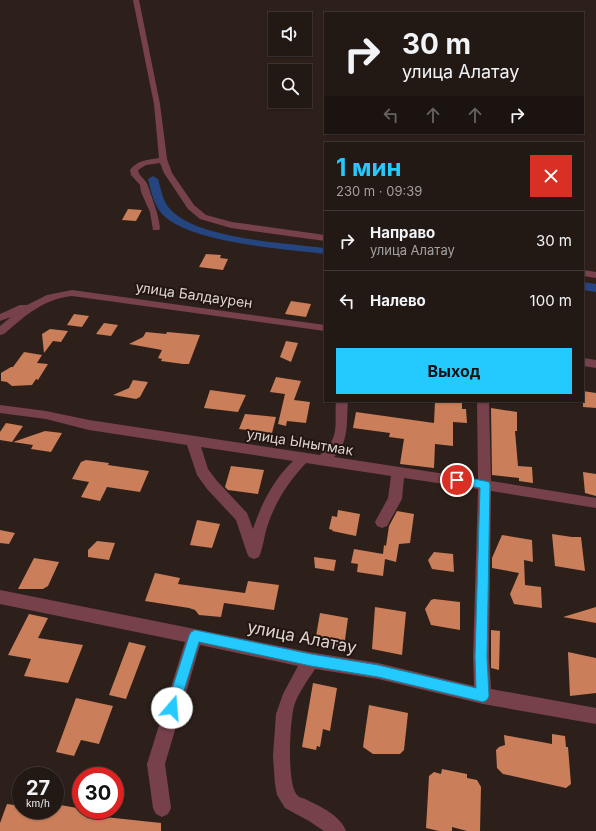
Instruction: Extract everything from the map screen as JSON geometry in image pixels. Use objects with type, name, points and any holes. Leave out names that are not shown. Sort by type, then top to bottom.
[{"type":"street","points":[[136,0],[156,99],[163,160],[168,173],[191,207],[203,217],[247,228],[324,238]]},
{"type":"street","points":[[156,228],[154,212],[145,192],[144,185],[135,175],[134,170],[136,166],[163,160]]},
{"type":"street","points":[[584,273],[596,275]]},
{"type":"street","name":"улица Балдаурен","points":[[33,305],[46,297],[59,293],[92,295],[324,328]]},
{"type":"street","points":[[0,318],[20,308],[33,305]]},
{"type":"street","points":[[0,332],[33,305]]},
{"type":"street","points":[[584,362],[596,364]]},
{"type":"street","points":[[323,460],[334,450],[338,443],[342,419],[342,402]]},
{"type":"street","points":[[483,402],[485,485],[481,657],[483,696]]},
{"type":"street","name":"улица Ынытмак","points":[[0,409],[46,415],[89,426],[323,460],[596,503]]},
{"type":"street","points":[[191,440],[196,446],[202,471],[212,485],[242,517],[254,553],[257,538],[269,504],[289,471],[304,458]]},
{"type":"street","points":[[382,522],[394,499],[398,472]]},
{"type":"street","name":"улица Алатау","points":[[0,597],[311,660],[378,671],[483,696],[596,716]]},
{"type":"street","points":[[162,808],[156,764],[195,636]]},
{"type":"street","points":[[311,660],[294,686],[286,706],[282,736],[281,765],[286,790],[290,801],[321,818],[333,826],[337,831]]},
{"type":"building","points":[[128,209],[142,210],[136,221],[122,220]]},
{"type":"building","points":[[206,254],[221,255],[220,258],[228,259],[223,270],[199,267]]},
{"type":"building","points":[[291,301],[311,304],[306,317],[285,314]]},
{"type":"building","points":[[74,314],[89,316],[82,327],[67,325]]},
{"type":"building","points":[[104,323],[118,325],[111,336],[96,334]]},
{"type":"building","points":[[50,329],[68,331],[61,342],[53,341],[44,353],[42,334]]},
{"type":"building","points":[[146,332],[200,335],[189,364],[183,364],[161,361],[162,359],[158,358],[162,350],[129,344],[143,337]]},
{"type":"building","points":[[286,341],[298,343],[291,362],[280,357]]},
{"type":"building","points":[[24,352],[42,355],[37,363],[48,364],[38,380],[36,379],[32,385],[12,386],[7,382],[1,381],[1,373],[13,367]]},
{"type":"building","points":[[276,377],[301,381],[294,400],[310,402],[306,423],[287,421],[286,426],[278,424],[285,394],[270,392]]},
{"type":"building","points":[[133,380],[148,382],[140,397],[136,399],[113,395],[129,388]]},
{"type":"building","points":[[210,390],[246,395],[238,412],[204,408]]},
{"type":"building","points":[[584,391],[596,393],[596,408],[583,407]]},
{"type":"building","points":[[435,402],[462,402],[462,409],[466,409],[467,423],[453,422],[453,446],[435,444],[434,468],[400,464],[404,439],[389,437],[390,433],[353,428],[356,412],[434,423]]},
{"type":"building","points":[[491,408],[517,412],[517,431],[515,431],[518,466],[532,467],[533,483],[519,481],[519,478],[492,475]]},
{"type":"building","points":[[245,414],[276,417],[272,433],[239,429]]},
{"type":"building","points":[[6,423],[23,426],[12,442],[0,440],[0,432]]},
{"type":"building","points":[[45,431],[62,433],[51,452],[31,449],[33,445],[13,442]]},
{"type":"building","points":[[86,460],[149,471],[140,492],[107,487],[100,501],[81,497],[89,482],[72,479],[81,462]]},
{"type":"building","points":[[231,466],[264,470],[258,494],[228,490],[225,487]]},
{"type":"building","points":[[583,472],[596,474],[596,496],[585,493]]},
{"type":"building","points":[[338,510],[360,514],[356,536],[329,529],[332,516],[337,517]]},
{"type":"building","points":[[397,511],[414,514],[410,543],[399,544],[396,562],[385,559],[383,576],[357,572],[358,564],[351,563],[354,549],[383,554],[384,545],[386,546],[389,526]]},
{"type":"building","points":[[197,520],[220,524],[212,548],[190,545]]},
{"type":"building","points":[[0,530],[15,533],[9,544],[0,543]]},
{"type":"building","points":[[552,534],[581,537],[585,571],[555,566]]},
{"type":"building","points":[[502,535],[532,540],[533,562],[524,560],[525,585],[541,587],[542,608],[514,604],[510,594],[519,573],[492,568],[492,558]]},
{"type":"building","points":[[97,541],[115,543],[109,560],[88,557],[88,550]]},
{"type":"building","points":[[434,552],[453,554],[454,572],[432,569],[428,560]]},
{"type":"building","points":[[314,557],[336,560],[334,571],[315,568]]},
{"type":"building","points":[[34,558],[59,562],[48,586],[43,589],[18,589]]},
{"type":"building","points":[[155,573],[180,578],[178,584],[245,593],[248,581],[279,585],[274,610],[224,603],[221,617],[199,615],[195,610],[189,608],[145,601]]},
{"type":"building","points":[[434,599],[460,602],[460,630],[431,625],[425,609],[431,600]]},
{"type":"building","points":[[375,607],[406,612],[402,655],[372,649]]},
{"type":"building","points":[[596,607],[596,623],[563,617]]},
{"type":"building","points":[[320,613],[348,618],[344,647],[315,642]]},
{"type":"building","points":[[29,614],[48,618],[38,638],[83,645],[68,683],[24,676],[31,659],[8,655]]},
{"type":"building","points":[[491,630],[500,631],[499,670],[491,668]]},
{"type":"building","points":[[129,642],[146,646],[126,699],[109,695]]},
{"type":"building","points":[[568,652],[596,658],[596,693],[570,696]]},
{"type":"building","points":[[313,683],[337,688],[330,731],[323,729],[320,747],[317,746],[316,750],[302,747]]},
{"type":"building","points":[[76,698],[113,706],[99,744],[81,740],[74,756],[56,752]]},
{"type":"building","points":[[369,705],[408,713],[404,750],[400,754],[373,754],[363,747]]},
{"type":"building","points":[[552,734],[565,736],[566,747],[568,747],[571,784],[566,788],[503,774],[497,768],[496,750],[505,745],[504,735],[552,744]]},
{"type":"building","points":[[442,769],[467,774],[467,778],[477,780],[481,787],[480,831],[467,831],[452,827],[452,831],[439,831],[426,828],[429,776],[434,772],[441,774]]},
{"type":"building","points":[[7,804],[12,805],[12,819],[64,819],[64,806],[72,807],[72,819],[124,819],[161,823],[161,831],[0,831],[0,823]]},
{"type":"waterway","points":[[153,179],[164,209],[178,222],[196,229],[241,240],[324,251]]},
{"type":"waterway","points":[[584,286],[596,288]]},
{"type":"route","points":[[172,708],[195,636],[311,660],[378,671],[483,696],[481,657],[485,485],[457,480]]}]
